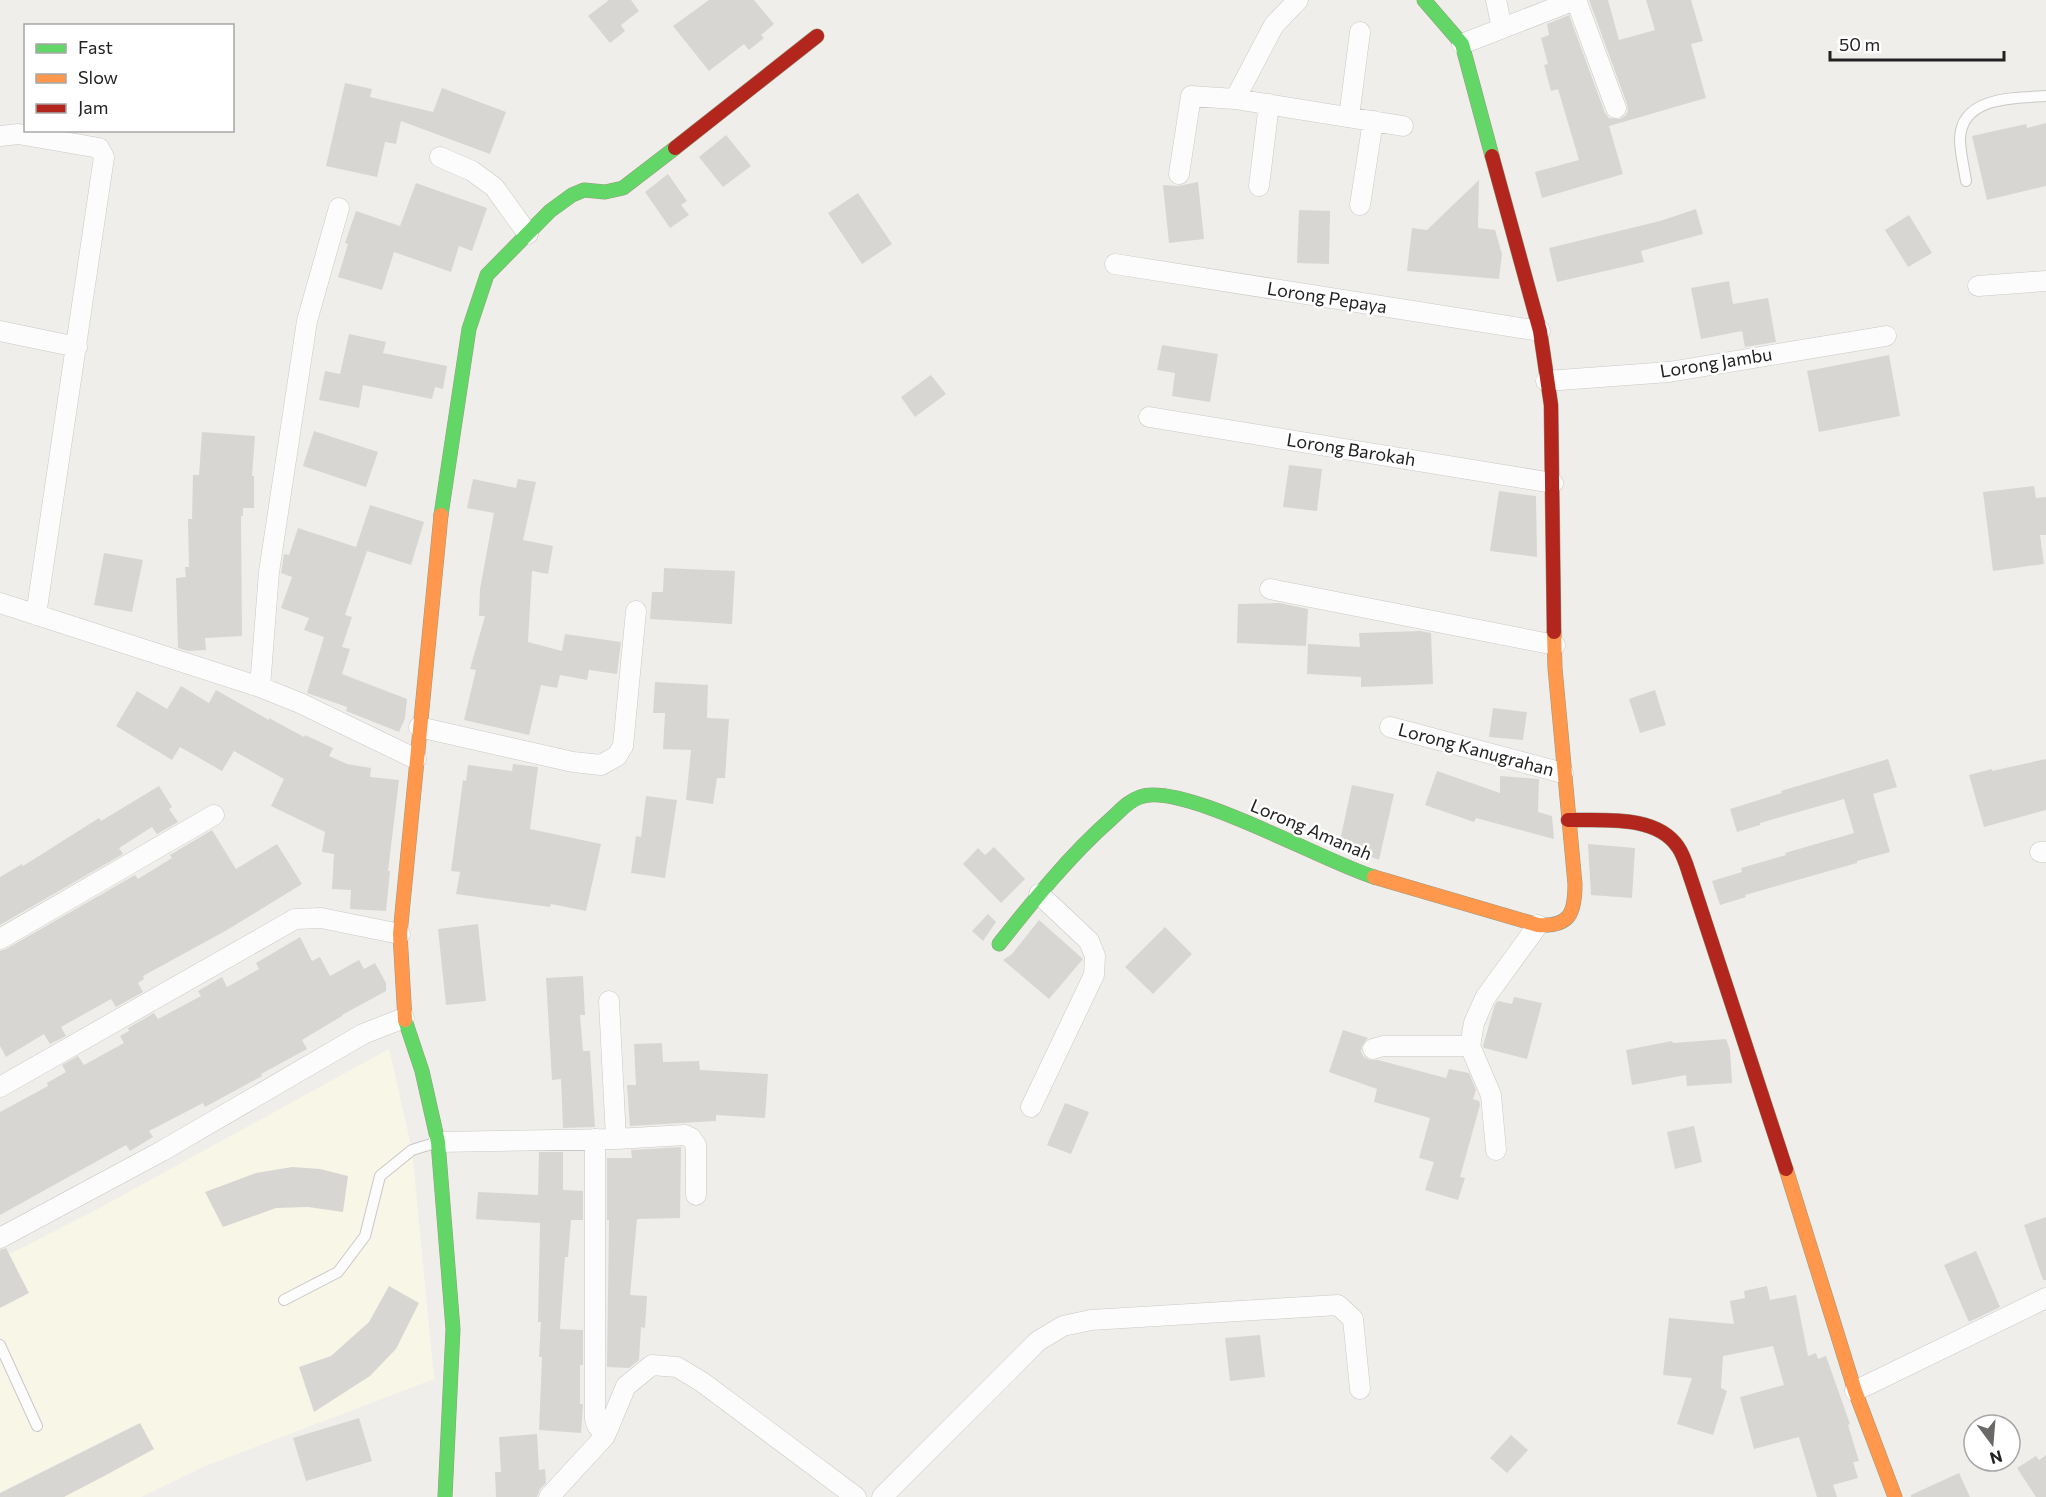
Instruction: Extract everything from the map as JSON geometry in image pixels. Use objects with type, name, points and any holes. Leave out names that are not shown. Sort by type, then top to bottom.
[{"type":"street","points":[[1235,99],[1274,25],[1298,0]]},
{"type":"street","points":[[1424,0],[1462,44],[1540,331],[1551,405],[1555,645],[1568,820],[1642,824],[1665,832],[1678,846],[1692,882],[1816,1261],[1855,1391],[1895,1497]]},
{"type":"street","points":[[1496,0],[1502,28]]},
{"type":"street","points":[[1462,44],[1575,0],[1616,108]]},
{"type":"street","points":[[1349,117],[1360,32]]},
{"type":"street","points":[[445,1497],[453,1329],[438,1142],[422,1071],[404,1018],[400,934],[442,507],[469,329],[487,275],[550,211],[572,195],[584,190],[605,192],[623,188],[818,36]]},
{"type":"street","points":[[1179,174],[1191,96],[1235,99],[1402,126]]},
{"type":"street","points":[[1259,186],[1269,104]]},
{"type":"street","points":[[1360,206],[1372,121]]},
{"type":"street","points":[[0,136],[18,134],[99,148],[104,158],[36,615]]},
{"type":"street","points":[[440,157],[472,171],[494,187],[528,234]]},
{"type":"street","points":[[260,687],[268,572],[307,321],[339,208]]},
{"type":"street","name":"Lorong Pepaya","points":[[1115,264],[1540,331]]},
{"type":"street","points":[[1978,286],[2046,281]]},
{"type":"street","points":[[0,332],[77,347]]},
{"type":"street","name":"Lorong Jambu","points":[[1546,381],[1669,372],[1886,336]]},
{"type":"street","name":"Lorong Barokah","points":[[1149,417],[1553,483]]},
{"type":"street","points":[[1270,589],[1555,645]]},
{"type":"street","points":[[0,603],[300,702],[416,759]]},
{"type":"street","points":[[419,727],[573,762],[601,765],[617,756],[623,746],[636,611]]},
{"type":"street","name":"Lorong Kanugrahan","points":[[1390,727],[1563,773]]},
{"type":"street","name":"Lorong Amanah","points":[[999,944],[1087,840],[1131,801],[1141,796],[1156,794],[1173,796],[1213,809],[1365,874],[1538,924],[1557,925],[1571,915],[1575,901],[1568,820]]},
{"type":"street","points":[[0,939],[214,815]]},
{"type":"street","points":[[1031,1107],[1094,975],[1095,956],[1089,941],[1039,894]]},
{"type":"street","points":[[0,1087],[295,919],[321,918],[400,934]]},
{"type":"street","points":[[1496,1150],[1491,1095],[1470,1046],[1474,1023],[1485,998],[1538,924]]},
{"type":"street","points":[[609,1001],[616,1139]]},
{"type":"street","points":[[0,1238],[162,1151],[363,1034],[404,1018]]},
{"type":"street","points":[[1373,1049],[1383,1046],[1470,1046]]},
{"type":"street","points":[[438,1142],[616,1139],[685,1135],[691,1138],[696,1145],[696,1195]]},
{"type":"street","points":[[595,1139],[595,1413],[597,1425],[605,1436]]},
{"type":"street","points":[[1855,1391],[2046,1298]]},
{"type":"street","points":[[882,1497],[1038,1341],[1064,1326],[1091,1320],[1338,1305],[1353,1319],[1360,1389]]},
{"type":"street","points":[[549,1497],[605,1436],[626,1386],[652,1365],[677,1367],[702,1382],[856,1497]]},
{"type":"lane","points":[[1966,181],[1960,138],[1965,119],[1975,108],[1994,101],[2046,96]]},
{"type":"lane","points":[[284,1300],[338,1272],[365,1236],[380,1176],[412,1150],[438,1142]]},
{"type":"lane","points":[[0,1345],[37,1426]]},
{"type":"shaded area","points":[[389,1049],[412,1150],[434,1379],[203,1467],[141,1497],[0,1497],[0,1259],[96,1210]]},
{"type":"building","points":[[609,0],[631,0],[639,11],[621,25],[625,31],[610,43],[588,16]]},
{"type":"building","points":[[709,0],[754,0],[774,24],[761,35],[764,38],[749,50],[744,44],[709,71],[673,26]]},
{"type":"building","points":[[1589,0],[1608,0],[1619,40],[1655,30],[1646,0],[1691,0],[1703,41],[1691,44],[1706,98],[1609,126],[1623,174],[1542,198],[1535,172],[1579,160],[1558,89],[1551,91],[1544,65],[1548,64],[1541,38],[1549,35],[1547,24],[1569,15],[1605,113],[1609,118],[1620,119],[1628,111]]},
{"type":"building","points":[[345,83],[372,89],[370,97],[433,112],[442,88],[506,112],[490,154],[401,121],[396,144],[385,142],[377,177],[326,166]]},
{"type":"building","points":[[2046,123],[2046,186],[1987,200],[1972,136],[2026,124],[2027,128]]},
{"type":"building","points":[[726,135],[751,166],[723,187],[699,157]]},
{"type":"building","points":[[668,174],[687,201],[681,205],[689,215],[670,228],[645,192]]},
{"type":"building","points":[[1479,180],[1478,228],[1495,230],[1502,254],[1499,279],[1407,271],[1412,228],[1427,230]]},
{"type":"building","points":[[1198,182],[1204,239],[1169,243],[1163,185],[1178,186]]},
{"type":"building","points":[[416,183],[487,208],[472,251],[459,246],[451,272],[394,252],[382,290],[338,277],[348,244],[345,243],[356,211],[400,226]]},
{"type":"building","points":[[858,193],[892,244],[862,264],[828,213]]},
{"type":"building","points":[[1696,209],[1703,234],[1641,251],[1644,262],[1557,282],[1549,248],[1660,221]]},
{"type":"building","points":[[1299,210],[1330,211],[1329,264],[1297,263]]},
{"type":"building","points":[[1909,215],[1932,253],[1908,267],[1885,230]]},
{"type":"building","points":[[1729,281],[1733,304],[1768,298],[1776,342],[1745,347],[1742,331],[1701,339],[1691,288]]},
{"type":"building","points":[[349,334],[386,342],[383,353],[447,366],[443,389],[435,387],[432,399],[363,385],[359,408],[319,400],[325,371],[340,374]]},
{"type":"building","points":[[1162,345],[1218,354],[1210,402],[1172,396],[1175,373],[1157,370]]},
{"type":"building","points":[[1889,355],[1900,416],[1819,432],[1807,371]]},
{"type":"building","points":[[931,375],[946,394],[915,417],[901,397]]},
{"type":"building","points":[[314,431],[378,452],[366,487],[303,466]]},
{"type":"building","points":[[202,432],[255,436],[252,476],[254,476],[254,508],[243,508],[243,516],[241,516],[242,636],[205,638],[206,650],[188,651],[178,648],[176,578],[186,577],[185,567],[189,567],[188,519],[192,519],[193,475],[199,475]]},
{"type":"building","points":[[1289,465],[1322,469],[1317,511],[1283,507]]},
{"type":"building","points":[[473,479],[516,488],[518,479],[536,482],[523,540],[553,546],[548,574],[532,571],[528,642],[562,651],[565,634],[621,642],[617,674],[589,670],[587,680],[560,675],[557,688],[541,685],[529,735],[464,720],[476,670],[470,669],[485,616],[479,616],[480,589],[494,513],[467,508]]},
{"type":"building","points":[[2034,486],[2036,498],[2046,497],[2046,535],[2040,535],[2044,564],[1993,571],[1983,492]]},
{"type":"building","points":[[1499,491],[1536,496],[1537,557],[1490,551]]},
{"type":"building","points":[[370,505],[424,522],[411,565],[367,551],[345,615],[352,617],[342,647],[350,649],[342,674],[407,699],[405,718],[399,732],[346,711],[347,707],[307,693],[324,637],[304,630],[309,618],[281,608],[292,577],[281,573],[284,554],[289,555],[298,528],[356,547]]},
{"type":"building","points":[[104,553],[143,560],[132,612],[94,605]]},
{"type":"building","points":[[664,568],[735,571],[732,624],[650,619],[652,592],[663,592]]},
{"type":"building","points":[[1280,603],[1308,609],[1306,646],[1237,643],[1238,604]]},
{"type":"building","points":[[1420,631],[1431,633],[1433,684],[1361,687],[1361,677],[1307,674],[1308,644],[1360,647],[1359,633]]},
{"type":"building","points":[[655,682],[708,685],[707,718],[729,719],[725,778],[717,778],[713,804],[686,800],[691,750],[663,749],[665,713],[653,713]]},
{"type":"building","points":[[181,686],[209,703],[216,690],[269,720],[269,718],[304,737],[305,735],[333,748],[329,756],[347,764],[371,768],[370,777],[399,780],[388,871],[390,871],[386,911],[350,909],[351,890],[332,889],[334,854],[322,852],[325,832],[271,806],[284,779],[234,751],[222,771],[180,747],[172,760],[116,726],[137,691],[167,709]]},
{"type":"building","points":[[1655,690],[1666,725],[1640,733],[1629,699]]},
{"type":"building","points":[[1493,708],[1527,712],[1523,740],[1489,737]]},
{"type":"building","points":[[1888,759],[1897,787],[1873,794],[1890,852],[1745,895],[1746,897],[1720,905],[1712,881],[1742,872],[1741,868],[1786,855],[1785,853],[1854,833],[1844,799],[1760,823],[1760,825],[1737,832],[1730,809]]},
{"type":"building","points":[[2046,759],[2046,810],[1984,827],[1969,775]]},
{"type":"building","points":[[513,764],[538,767],[530,829],[601,844],[586,911],[551,904],[550,907],[456,894],[460,872],[451,871],[463,780],[466,781],[468,765],[512,771]]},
{"type":"building","points":[[1437,771],[1500,793],[1500,776],[1539,779],[1538,812],[1552,816],[1554,839],[1476,818],[1474,822],[1425,805]]},
{"type":"building","points":[[1352,785],[1394,794],[1379,860],[1339,845]]},
{"type":"building","points":[[159,786],[172,807],[169,809],[178,822],[157,834],[152,827],[119,848],[123,854],[0,925],[0,877],[22,864],[23,866],[99,818],[101,821]]},
{"type":"building","points":[[646,796],[677,800],[665,878],[631,873],[636,836],[641,837]]},
{"type":"building","points":[[212,830],[236,869],[277,844],[302,884],[227,930],[143,976],[144,979],[138,983],[143,992],[116,1007],[111,999],[61,1027],[66,1036],[50,1044],[44,1034],[6,1057],[0,1046],[0,951],[135,875],[138,879],[172,858],[170,855]]},
{"type":"building","points":[[1588,844],[1635,848],[1632,898],[1591,895]]},
{"type":"building","points":[[994,847],[1025,879],[1001,903],[963,864],[978,848],[985,855]]},
{"type":"building","points":[[988,914],[996,922],[983,941],[972,931]]},
{"type":"building","points":[[1039,920],[1083,959],[1049,999],[1003,960],[1012,954]]},
{"type":"building","points":[[478,924],[486,1001],[446,1005],[438,929]]},
{"type":"building","points":[[1165,927],[1192,954],[1153,994],[1125,967]]},
{"type":"building","points":[[300,937],[312,961],[320,957],[330,976],[359,960],[364,969],[375,963],[386,983],[386,991],[302,1040],[307,1049],[261,1074],[262,1076],[205,1107],[203,1103],[149,1131],[153,1137],[130,1151],[126,1145],[0,1215],[0,1112],[48,1086],[47,1083],[66,1072],[62,1065],[78,1056],[84,1065],[124,1043],[120,1036],[129,1031],[128,1028],[154,1013],[158,1019],[201,996],[198,991],[222,977],[227,987],[259,969],[256,963]]},
{"type":"building","points":[[583,976],[585,1015],[580,1015],[583,1051],[590,1051],[595,1127],[563,1128],[561,1079],[552,1080],[546,978]]},
{"type":"building","points":[[1514,997],[1542,1003],[1527,1059],[1483,1046],[1495,1004],[1498,1001],[1512,1004]]},
{"type":"building","points":[[1343,1030],[1368,1038],[1361,1052],[1370,1060],[1378,1060],[1446,1078],[1449,1069],[1469,1073],[1476,1090],[1473,1099],[1479,1101],[1480,1105],[1460,1177],[1465,1178],[1458,1200],[1425,1190],[1434,1162],[1419,1158],[1430,1118],[1374,1102],[1377,1089],[1329,1072]]},
{"type":"building","points":[[1726,1039],[1730,1050],[1732,1083],[1687,1086],[1686,1075],[1632,1085],[1626,1050],[1672,1041],[1673,1043]]},
{"type":"building","points":[[662,1043],[663,1062],[699,1061],[700,1070],[768,1074],[765,1118],[716,1115],[716,1121],[630,1126],[627,1085],[636,1085],[634,1044]]},
{"type":"building","points":[[1065,1103],[1089,1112],[1071,1154],[1047,1145]]},
{"type":"building","points":[[1694,1126],[1702,1162],[1675,1169],[1667,1132]]},
{"type":"building","points":[[681,1147],[680,1218],[637,1219],[630,1295],[647,1296],[645,1328],[641,1327],[639,1360],[629,1368],[607,1367],[609,1220],[607,1220],[607,1158],[632,1158],[631,1150]]},
{"type":"building","points":[[539,1152],[563,1152],[563,1190],[583,1191],[583,1220],[571,1220],[568,1257],[565,1257],[560,1329],[583,1330],[583,1365],[580,1365],[580,1404],[583,1404],[581,1433],[539,1430],[542,1357],[539,1357],[541,1322],[538,1322],[540,1223],[476,1219],[478,1192],[538,1195]]},
{"type":"building","points":[[292,1167],[320,1169],[348,1176],[343,1212],[308,1207],[276,1208],[223,1227],[205,1192],[256,1173]]},
{"type":"building","points":[[2046,1217],[2046,1280],[2043,1280],[2024,1225]]},
{"type":"building","points":[[6,1248],[29,1293],[0,1308],[0,1250]]},
{"type":"building","points":[[1976,1251],[2000,1307],[1969,1322],[1944,1265]]},
{"type":"building","points":[[389,1286],[419,1303],[396,1349],[370,1376],[314,1412],[299,1367],[331,1356],[369,1322]]},
{"type":"building","points":[[1767,1286],[1770,1300],[1796,1295],[1808,1356],[1816,1353],[1818,1359],[1826,1356],[1850,1424],[1848,1425],[1859,1461],[1853,1462],[1858,1478],[1833,1485],[1837,1497],[1817,1497],[1799,1437],[1754,1449],[1740,1397],[1784,1385],[1773,1346],[1723,1356],[1721,1388],[1727,1391],[1713,1435],[1677,1424],[1692,1378],[1663,1375],[1669,1318],[1734,1324],[1730,1301],[1745,1298],[1744,1291]]},
{"type":"building","points":[[1260,1335],[1265,1377],[1230,1381],[1225,1338]]},
{"type":"building","points":[[359,1418],[372,1461],[306,1481],[293,1438]]},
{"type":"building","points":[[140,1423],[154,1449],[108,1474],[64,1497],[0,1497],[0,1493]]},
{"type":"building","points":[[537,1434],[539,1470],[545,1469],[546,1483],[540,1489],[537,1497],[496,1497],[495,1472],[501,1472],[499,1437]]},
{"type":"building","points":[[1511,1435],[1528,1450],[1507,1473],[1490,1458]]},
{"type":"building","points":[[2046,1455],[2046,1497],[2036,1497],[2020,1473],[2022,1465],[2036,1456],[2039,1460]]},
{"type":"building","points":[[1959,1473],[1970,1497],[1911,1497],[1911,1495]]},
{"type":"traffic: fast","points":[[1424,0],[1462,44],[1492,156]]},
{"type":"traffic: fast","points":[[441,515],[469,329],[487,275],[550,211],[572,195],[584,190],[605,192],[623,188],[675,148]]},
{"type":"traffic: fast","points":[[999,944],[1066,863],[1124,806],[1140,797],[1160,795],[1219,811],[1374,877]]},
{"type":"traffic: fast","points":[[405,1020],[422,1071],[438,1142],[453,1329],[445,1497]]},
{"type":"traffic: slow","points":[[405,1020],[400,934],[441,515]]},
{"type":"traffic: slow","points":[[1374,877],[1538,925],[1557,924],[1568,916],[1574,903],[1575,884],[1555,668],[1554,632]]},
{"type":"traffic: slow","points":[[1786,1169],[1855,1391],[1895,1497]]},
{"type":"traffic: jam","points":[[675,148],[817,36]]},
{"type":"traffic: jam","points":[[1492,156],[1540,331],[1551,405],[1554,632]]},
{"type":"traffic: jam","points":[[1568,820],[1612,820],[1642,824],[1668,836],[1683,855],[1786,1169]]}]
